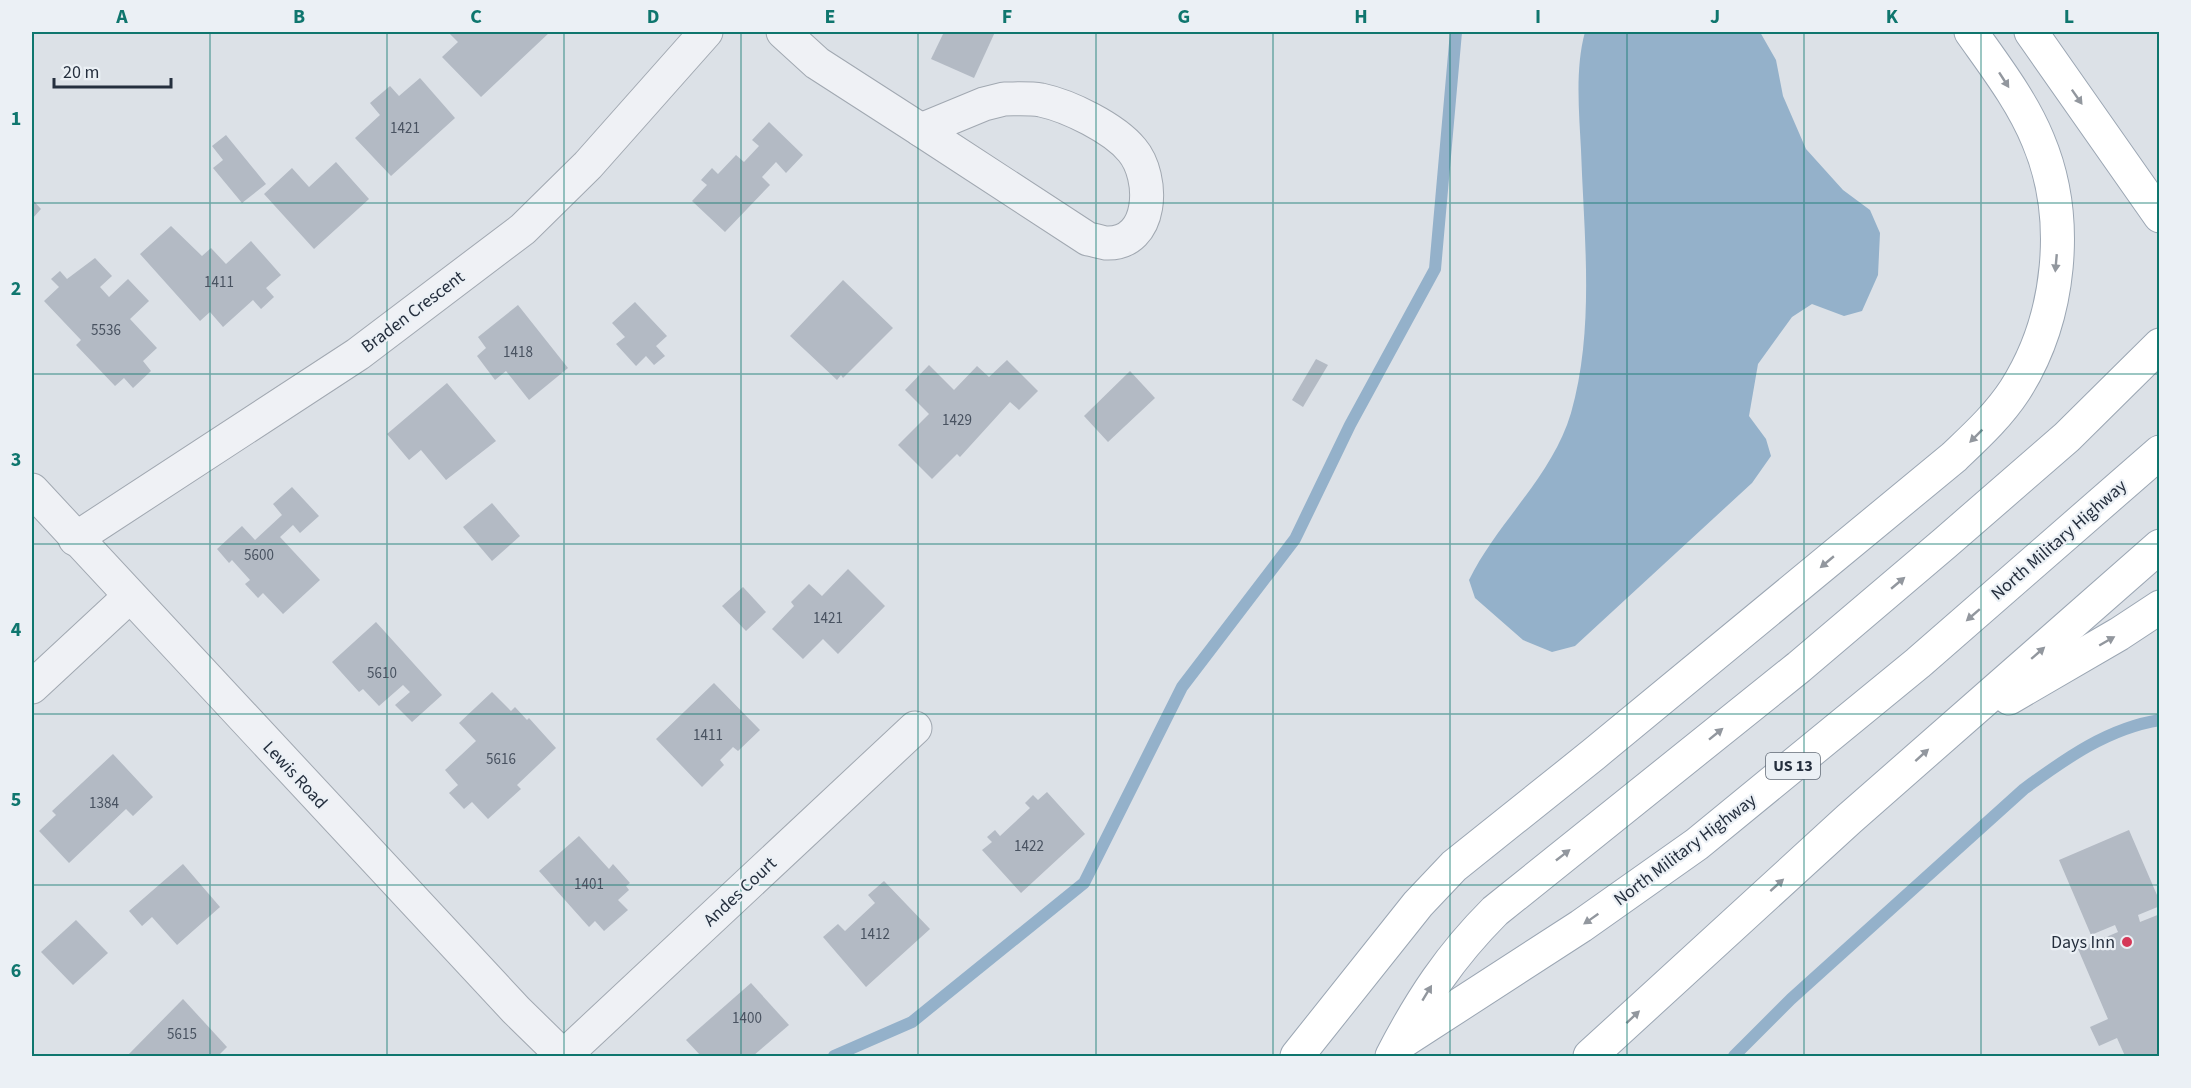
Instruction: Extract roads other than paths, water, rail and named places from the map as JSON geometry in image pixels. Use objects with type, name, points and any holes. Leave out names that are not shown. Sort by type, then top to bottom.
[{"type":"main road","points":[[1297,1056],[1418,904],[1454,866],[1954,458],[1999,412],[2016,389],[2032,356],[2054,281],[2058,237],[2056,199],[2038,140],[2024,111],[1971,32]]},
{"type":"main road","points":[[2031,32],[2160,216]]},
{"type":"main road","points":[[1390,1052],[1436,978],[1471,935],[1496,910],[1799,667],[1945,543],[2067,437],[2160,345]]},
{"type":"main road","name":"North Military Highway","points":[[1390,1052],[1581,926],[1697,844],[1926,656],[2160,452]]},
{"type":"main road","points":[[1590,1056],[1840,827],[2160,546]]},
{"type":"main road","points":[[1947,733],[2119,634],[2160,607]]},
{"type":"street","name":"Braden Crescent","points":[[75,539],[358,354],[524,229],[588,165],[706,32]]},
{"type":"street","points":[[783,32],[817,63],[1088,239],[1108,243],[1127,237],[1141,224],[1147,205],[1146,179],[1134,152],[1124,141],[1072,110],[1039,100],[1004,99],[984,104],[921,130]]},
{"type":"street","name":"Lewis Road","points":[[32,490],[75,539],[508,1002],[563,1056]]},
{"type":"street","points":[[32,687],[129,597]]},
{"type":"street","name":"Andes Court","points":[[563,1056],[915,728]]},
{"type":"water","points":[[1585,32],[1760,32],[1776,60],[1783,96],[1806,149],[1843,190],[1870,210],[1880,233],[1878,275],[1862,311],[1844,316],[1812,304],[1792,317],[1758,364],[1749,416],[1766,439],[1771,456],[1752,483],[1575,646],[1552,652],[1523,640],[1475,598],[1469,580],[1494,538],[1551,458],[1571,413],[1578,381],[1586,316],[1578,90]]},
{"type":"waterway","points":[[834,1056],[912,1022],[1084,883],[1182,687],[1295,539],[1350,425],[1435,269],[1456,32]]},
{"type":"waterway","points":[[1734,1056],[1791,999],[2024,789],[2071,756],[2105,737],[2160,720]]},
{"type":"place","name":"Days Inn","points":[[2127,942]]}]
